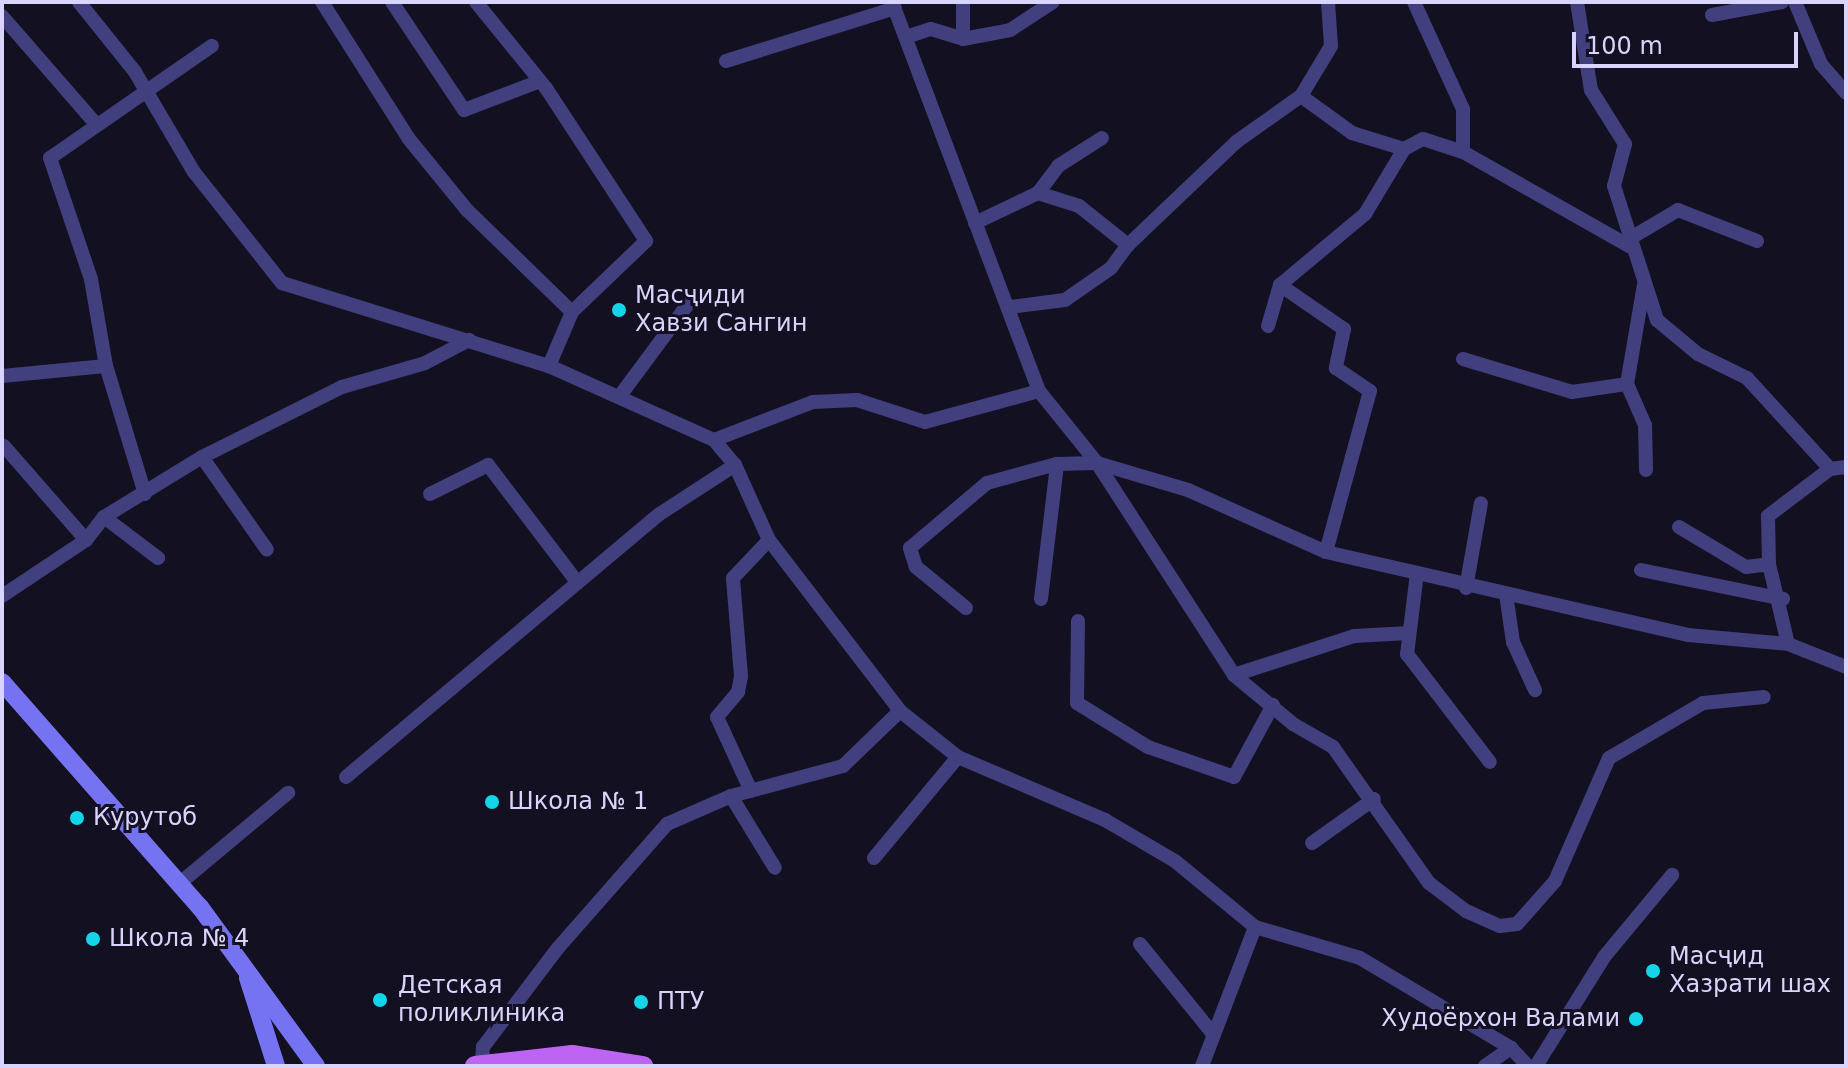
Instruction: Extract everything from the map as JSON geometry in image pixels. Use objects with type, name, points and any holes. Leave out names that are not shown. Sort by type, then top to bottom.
[{"type":"main road","points":[[2,682],[180,883],[316,1066]]},
{"type":"main road","points":[[244,968],[276,1066]]},
{"type":"main road","points":[[478,1065],[572,1055],[643,1066]]},
{"type":"street","points":[[79,2],[143,87],[194,172],[282,283],[549,366],[714,440],[735,465],[769,540],[900,711],[958,757],[1105,820],[1175,861],[1255,927],[1360,958],[1511,1048],[1528,1066]]},
{"type":"street","points":[[322,2],[409,139],[467,210],[572,312]]},
{"type":"street","points":[[392,2],[464,110],[535,83]]},
{"type":"street","points":[[476,2],[535,83],[546,88],[646,241],[572,312],[549,366]]},
{"type":"street","points":[[963,2],[963,39]]},
{"type":"street","points":[[906,37],[931,29],[963,39],[1010,30],[1053,2]]},
{"type":"street","points":[[1010,307],[1065,300],[1111,268],[1128,245],[1236,142],[1301,96],[1331,46],[1328,2]]},
{"type":"street","points":[[1414,2],[1463,109],[1463,152]]},
{"type":"street","points":[[1577,2],[1591,90],[1625,144],[1614,186],[1629,242],[1657,320],[1698,354],[1747,378],[1830,469]]},
{"type":"street","points":[[1712,15],[1782,2]]},
{"type":"street","points":[[1795,2],[1821,64],[1846,93]]},
{"type":"street","points":[[726,61],[894,5],[1039,391],[1097,463],[1234,675],[1333,747],[1374,799],[1429,883],[1466,911],[1500,926],[1517,924],[1555,881],[1609,758],[1703,703],[1764,697]]},
{"type":"street","points":[[2,16],[96,124]]},
{"type":"street","points":[[145,494],[106,366],[91,279],[50,158],[143,87],[212,46]]},
{"type":"street","points":[[1301,96],[1352,133],[1404,149]]},
{"type":"street","points":[[975,223],[1038,193],[1058,166],[1102,138]]},
{"type":"street","points":[[1268,326],[1280,285],[1365,214],[1404,149],[1423,139],[1463,152],[1629,242]]},
{"type":"street","points":[[1038,193],[1079,206],[1128,245]]},
{"type":"street","points":[[1629,242],[1678,210],[1757,241]]},
{"type":"street","points":[[1645,281],[1627,384],[1645,425],[1646,470]]},
{"type":"street","points":[[1280,285],[1344,329],[1336,368],[1370,391],[1326,552]]},
{"type":"street","points":[[619,397],[694,296]]},
{"type":"street","points":[[2,595],[86,540],[104,517],[202,457],[342,387],[425,363],[469,340]]},
{"type":"street","points":[[1463,359],[1572,392],[1627,384]]},
{"type":"street","points":[[2,376],[106,366]]},
{"type":"street","points":[[714,440],[813,402],[857,400],[925,422],[1039,391]]},
{"type":"street","points":[[4,446],[86,540]]},
{"type":"street","points":[[202,457],[230,506],[267,550]]},
{"type":"street","points":[[966,608],[916,567],[910,548],[987,483],[1057,464],[1097,463],[1188,490],[1326,552],[1466,588],[1506,594],[1688,635],[1788,644],[1846,667]]},
{"type":"street","points":[[1041,599],[1057,464]]},
{"type":"street","points":[[430,494],[488,465],[578,583]]},
{"type":"street","points":[[346,777],[658,515],[735,465]]},
{"type":"street","points":[[1788,644],[1783,599],[1769,564],[1768,516],[1830,469],[1846,467]]},
{"type":"street","points":[[1466,588],[1481,503]]},
{"type":"street","points":[[104,517],[158,558]]},
{"type":"street","points":[[1679,527],[1746,567],[1769,564]]},
{"type":"street","points":[[751,791],[717,717],[738,692],[741,676],[733,578],[769,540]]},
{"type":"street","points":[[1641,570],[1783,599]]},
{"type":"street","points":[[1417,573],[1407,654],[1420,677],[1490,762]]},
{"type":"street","points":[[1506,594],[1513,642],[1535,690]]},
{"type":"street","points":[[1078,621],[1077,703],[1148,747],[1234,777],[1273,705]]},
{"type":"street","points":[[1234,675],[1329,642],[1409,633]]},
{"type":"street","points":[[478,1065],[483,1047],[558,948],[667,824],[731,796],[843,766],[900,711]]},
{"type":"street","points":[[874,858],[958,757]]},
{"type":"street","points":[[180,883],[288,793]]},
{"type":"street","points":[[731,796],[775,868]]},
{"type":"street","points":[[1312,843],[1374,799]]},
{"type":"street","points":[[1536,1066],[1604,957],[1672,875]]},
{"type":"street","points":[[1202,1066],[1255,927]]},
{"type":"street","points":[[1140,944],[1214,1035]]},
{"type":"street","points":[[1485,1066],[1511,1048]]},
{"type":"place","name":"Масҷиди Хавзи Сангин","points":[[619,310]]},
{"type":"place","name":"Школа № 1","points":[[492,802]]},
{"type":"place","name":"Курутоб","points":[[77,818]]},
{"type":"place","name":"Школа № 4","points":[[93,939]]},
{"type":"place","name":"Масҷид Хазрати шах","points":[[1653,971]]},
{"type":"place","name":"Детская поликлиника","points":[[380,1000]]},
{"type":"place","name":"ПТУ","points":[[641,1002]]},
{"type":"place","name":"Худоёрхон Валами","points":[[1636,1019]]}]
